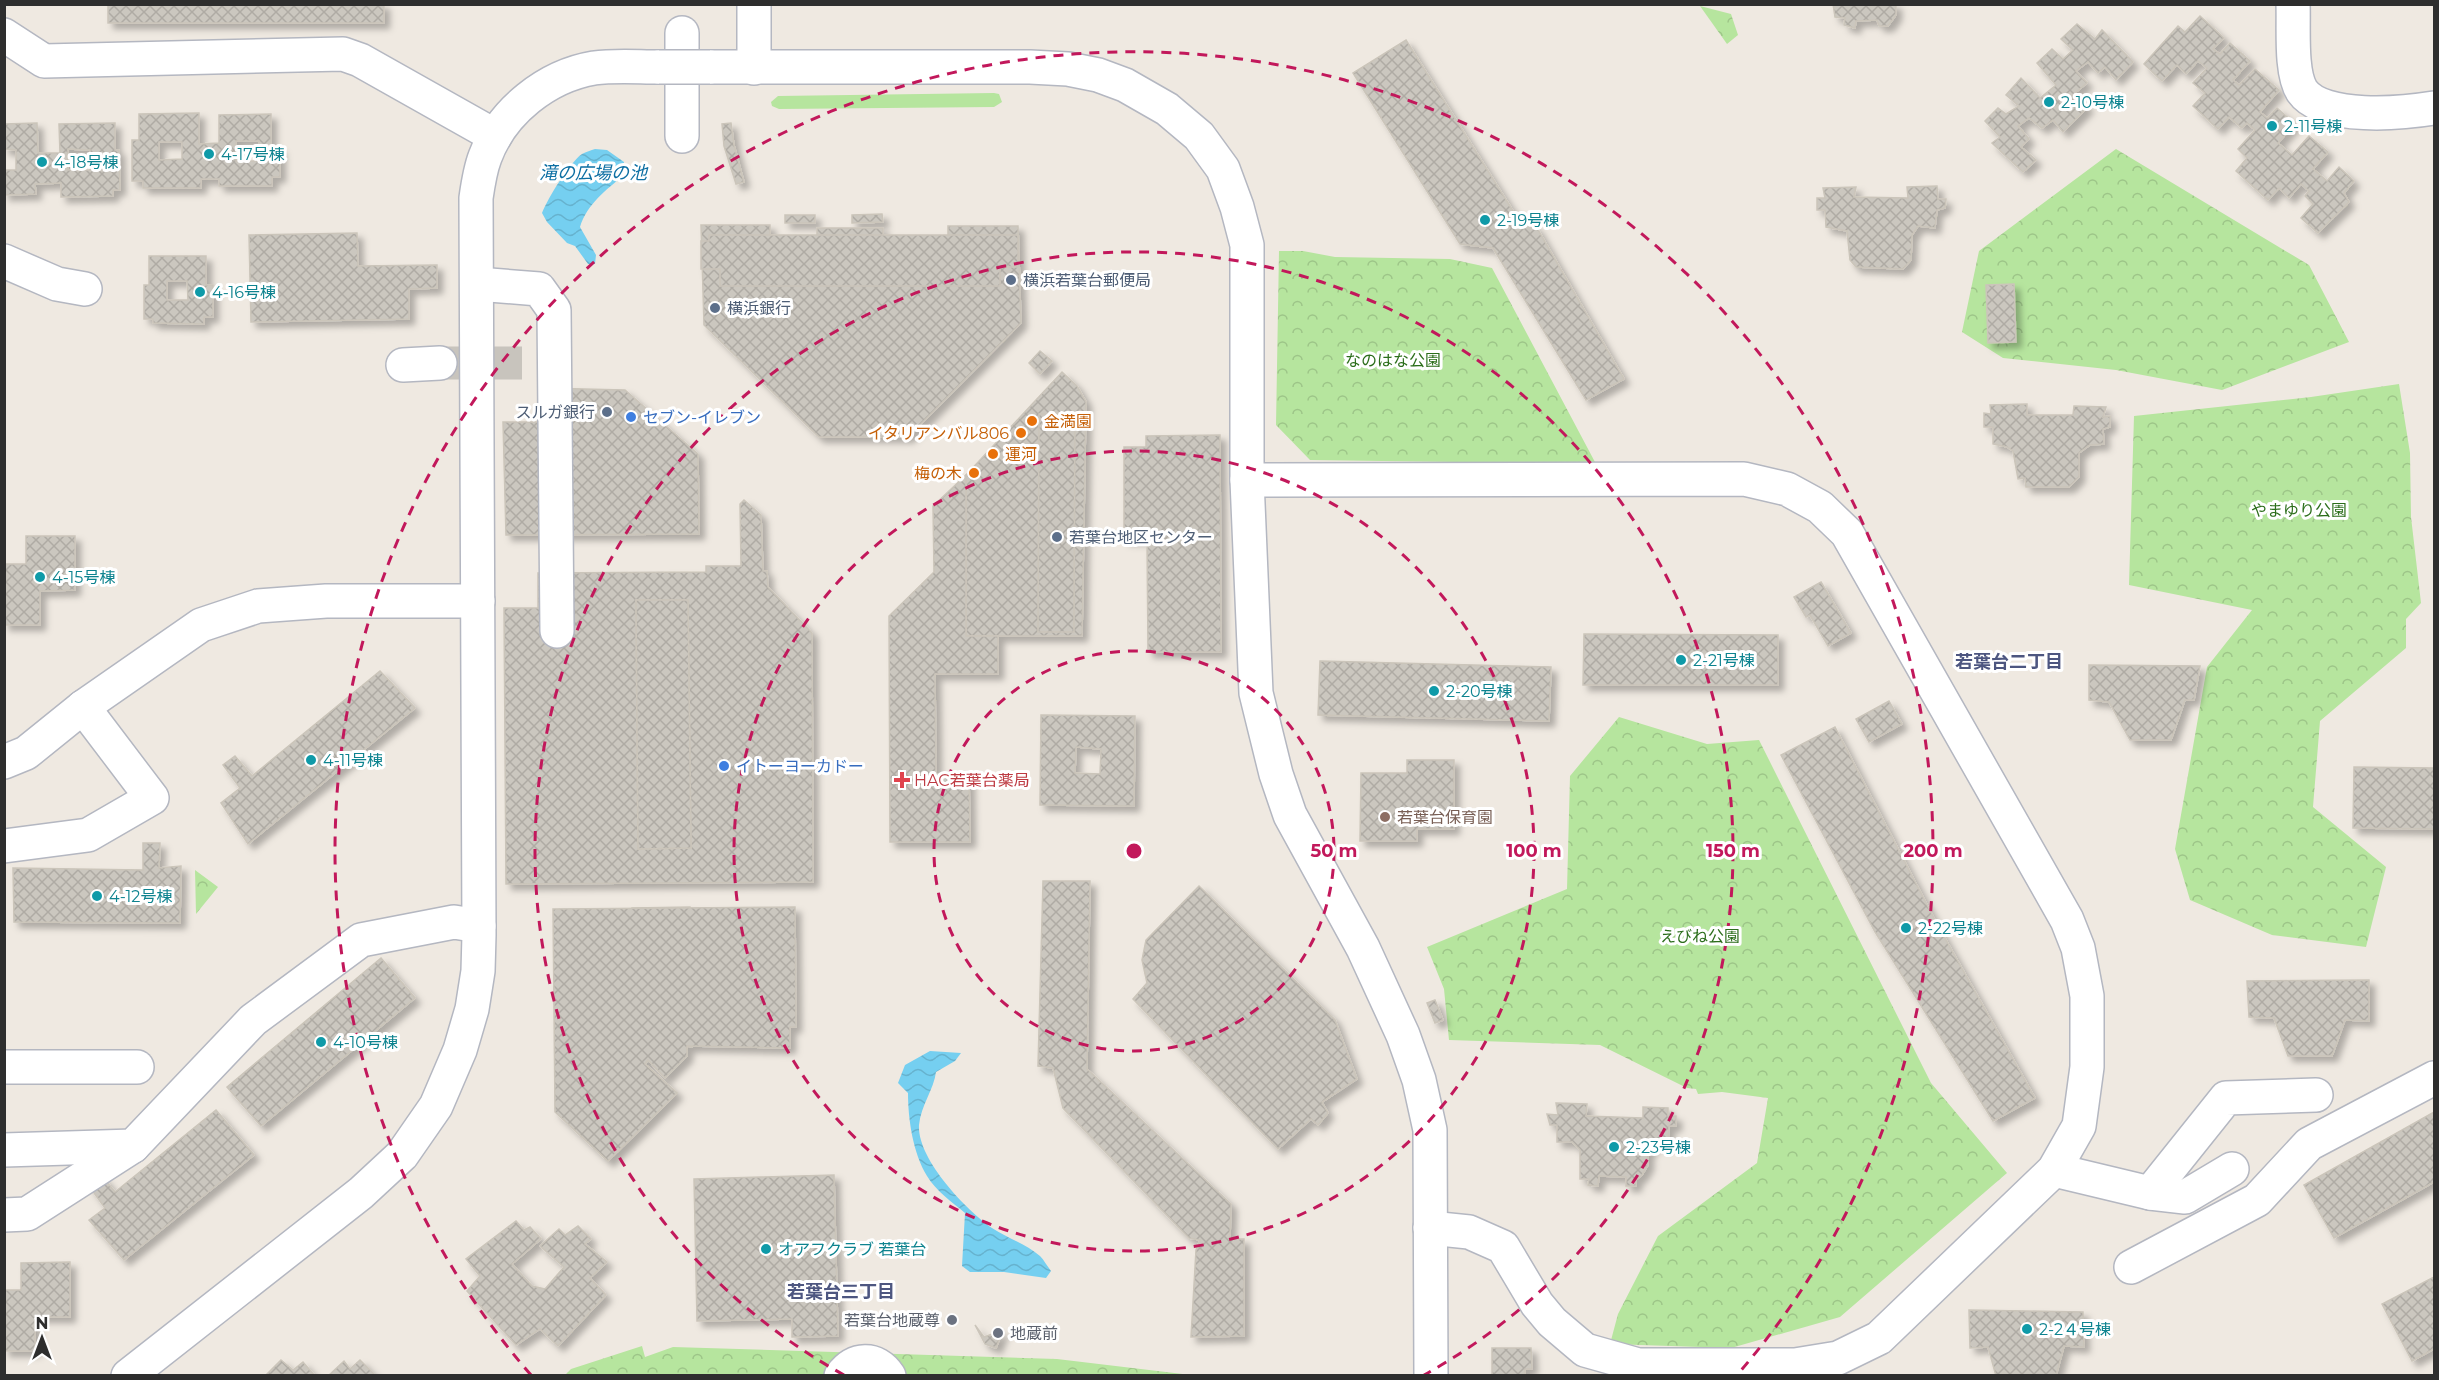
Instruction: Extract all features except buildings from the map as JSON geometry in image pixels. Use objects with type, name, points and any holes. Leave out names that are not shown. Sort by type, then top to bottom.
[{"type":"street","points":[[754,4],[754,68]]},
{"type":"street","points":[[2293,4],[2296,73],[2302,90],[2315,103],[2335,109],[2375,112],[2434,108]]},
{"type":"street","points":[[682,33],[682,136]]},
{"type":"street","points":[[4,35],[44,61],[343,54],[360,60],[495,135]]},
{"type":"street","points":[[128,1376],[361,1193],[402,1155],[435,1106],[460,1050],[472,1009],[478,971],[477,198],[485,157],[495,135],[516,111],[536,92],[563,76],[595,68],[710,67],[1068,69],[1098,75],[1125,85],[1175,116],[1199,136],[1223,169],[1237,207],[1246,245],[1247,480],[1252,653],[1256,693],[1290,815],[1368,957],[1403,1035],[1419,1080],[1430,1130],[1431,1376]]},
{"type":"street","points":[[4,261],[57,285],[85,289]]},
{"type":"street","points":[[477,284],[539,289],[554,310],[557,631]]},
{"type":"street","points":[[402,365],[440,363]]},
{"type":"street","points":[[1247,480],[1744,479],[1787,489],[1820,507],[1846,533],[2067,920],[2078,948],[2086,996],[2087,1067],[2079,1126],[2054,1170],[1879,1338],[1838,1358],[1795,1365],[1638,1365],[1585,1350],[1552,1322],[1537,1304],[1503,1247],[1469,1232],[1430,1228]]},
{"type":"street","points":[[4,762],[26,753],[83,707],[201,625],[258,606],[326,602],[478,601]]},
{"type":"street","points":[[4,846],[88,835],[152,798],[83,707]]},
{"type":"street","points":[[4,1215],[27,1214],[133,1146],[253,1020],[361,940],[454,922],[479,926]]},
{"type":"street","points":[[4,1067],[137,1067]]},
{"type":"street","points":[[2131,1267],[2257,1200],[2309,1144],[2434,1078]]},
{"type":"street","points":[[2150,1193],[2226,1098],[2316,1095]]},
{"type":"street","points":[[4,1150],[133,1146]]},
{"type":"street","points":[[2054,1170],[2150,1193],[2185,1197],[2232,1169]]},
{"type":"street","points":[[841,1376],[852,1364],[860,1361],[878,1364],[888,1376]]},
{"type":"green space","points":[[1700,6],[1731,14],[1738,35],[1727,44]]},
{"type":"green space","points":[[999,94],[1002,102],[994,107],[779,109],[772,106],[771,102],[778,96]]},
{"type":"green space","points":[[2116,149],[2309,265],[2349,342],[2222,390],[2116,370],[2003,358],[1962,332],[1979,251]]},
{"type":"green space","name":"なのはな公園","points":[[1279,251],[1303,251],[1335,257],[1450,259],[1492,268],[1596,464],[1310,460],[1276,425]]},
{"type":"green space","name":"やまゆり公園","points":[[2399,384],[2410,453],[2411,517],[2421,603],[2406,619],[2406,648],[2320,721],[2313,807],[2386,867],[2366,947],[2272,935],[2190,900],[2175,849],[2207,667],[2252,610],[2129,585],[2134,416],[2311,397]]},
{"type":"green space","name":"えびね公園","points":[[1619,717],[1707,744],[1759,740],[1931,1083],[2007,1173],[1840,1317],[1731,1348],[1610,1344],[1618,1314],[1658,1236],[1757,1163],[1768,1098],[1722,1092],[1698,1094],[1696,1089],[1687,1088],[1600,1045],[1449,1040],[1444,989],[1427,947],[1567,889],[1570,776]]},
{"type":"green space","points":[[195,870],[218,887],[196,914]]},
{"type":"green space","points":[[642,1346],[645,1357],[673,1347],[1057,1359],[1191,1375],[564,1376],[571,1369]]},
{"type":"water","name":"滝の広場の池","points":[[595,149],[607,150],[624,162],[624,175],[598,198],[583,219],[580,227],[596,255],[595,264],[588,264],[575,246],[567,243],[547,222],[542,213],[572,164],[582,154]]},
{"type":"water","points":[[930,1051],[961,1053],[955,1061],[936,1072],[922,1111],[919,1125],[920,1138],[926,1153],[945,1182],[981,1220],[1040,1256],[1051,1271],[1046,1278],[1004,1272],[970,1272],[962,1266],[965,1213],[935,1187],[922,1167],[912,1136],[908,1093],[898,1083],[905,1065]]},
{"type":"tunnel","points":[[440,363],[572,363]]},
{"type":"place","name":"2-10号棟","points":[[2049,102]]},
{"type":"place","name":"2-11号棟","points":[[2272,126]]},
{"type":"place","name":"4-17号棟","points":[[209,154]]},
{"type":"place","name":"4-18号棟","points":[[42,162]]},
{"type":"place","name":"2-19号棟","points":[[1485,220]]},
{"type":"place","name":"横浜若葉台郵便局","points":[[1011,280]]},
{"type":"place","name":"4-16号棟","points":[[200,292]]},
{"type":"place","name":"横浜銀行","points":[[715,308]]},
{"type":"place","name":"スルガ銀行","points":[[607,412]]},
{"type":"place","name":"セブン-イレブン","points":[[631,417]]},
{"type":"place","name":"金満園","points":[[1032,421]]},
{"type":"place","name":"イタリアンバル806","points":[[1021,433]]},
{"type":"place","name":"運河","points":[[993,454]]},
{"type":"place","name":"梅の木","points":[[974,473]]},
{"type":"place","name":"若葉台地区センター","points":[[1057,537]]},
{"type":"place","name":"4-15号棟","points":[[40,577]]},
{"type":"place","name":"2-21号棟","points":[[1681,660]]},
{"type":"place","name":"2-20号棟","points":[[1434,691]]},
{"type":"place","name":"4-11号棟","points":[[311,760]]},
{"type":"place","name":"イトーヨーカドー","points":[[724,766]]},
{"type":"place","name":"HAC若葉台薬局","points":[[902,780]]},
{"type":"place","name":"若葉台保育園","points":[[1385,817]]},
{"type":"place","name":"4-12号棟","points":[[97,896]]},
{"type":"place","name":"2-22号棟","points":[[1906,928]]},
{"type":"place","name":"4-10号棟","points":[[321,1042]]},
{"type":"place","name":"2-23号棟","points":[[1614,1147]]},
{"type":"place","name":"オアフクラブ 若葉台","points":[[766,1249]]},
{"type":"place","name":"若葉台地蔵尊","points":[[952,1320]]},
{"type":"place","name":"2-2４号棟","points":[[2027,1329]]},
{"type":"place","name":"地蔵前","points":[[998,1333]]},
{"type":"district","name":"若葉台二丁目","points":[[2009,662]]},
{"type":"district","name":"若葉台三丁目","points":[[841,1292]]}]
